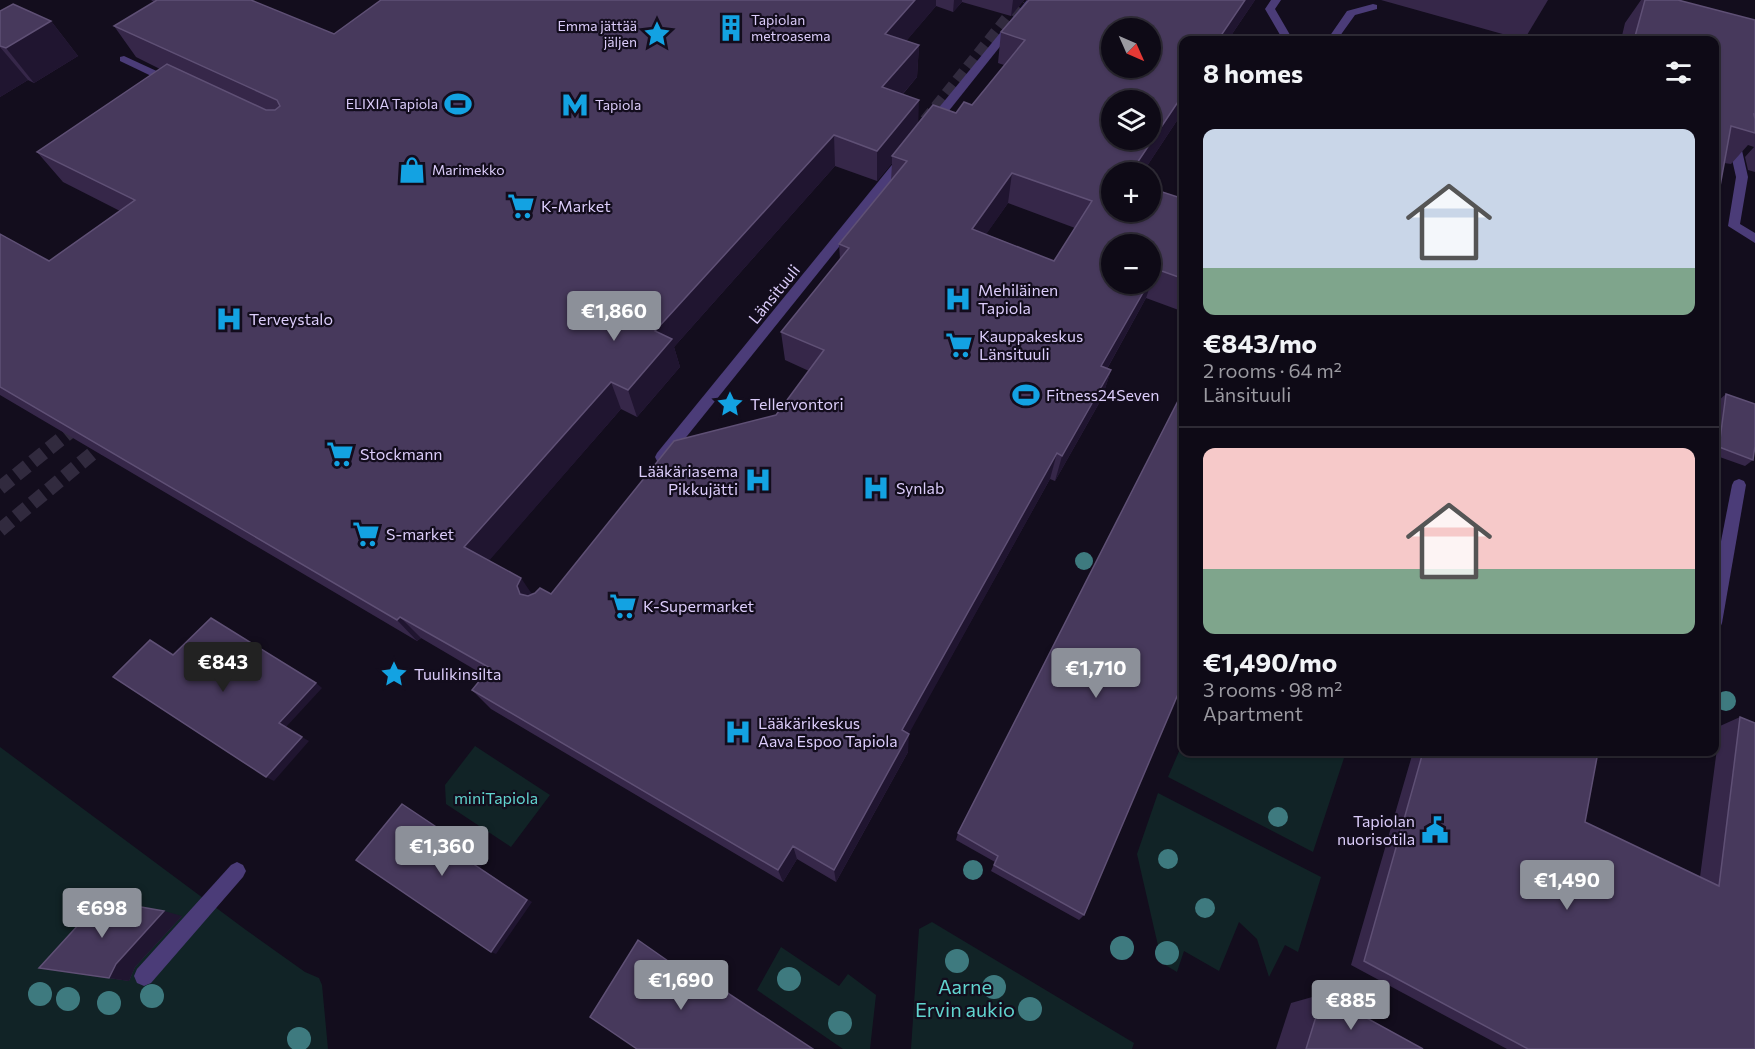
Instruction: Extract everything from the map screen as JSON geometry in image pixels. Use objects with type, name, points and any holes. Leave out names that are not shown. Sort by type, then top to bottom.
[{"type":"street","name":"Länsituuli","points":[[655,466],[1032,0]]},
{"type":"street","points":[[1276,0],[1270,9],[1286,36]]},
{"type":"street","points":[[1335,36],[1351,13],[1373,7]]},
{"type":"street","points":[[124,59],[178,84]]},
{"type":"street","points":[[1745,150],[1735,146],[1742,177],[1734,226],[1755,239]]},
{"type":"street","points":[[1719,596],[1739,485]]},
{"type":"street","points":[[144,976],[237,871]]},
{"type":"green space","name":"miniTapiola","points":[[475,746],[550,795],[511,847],[446,804],[445,785]]},
{"type":"green space","points":[[0,747],[246,930],[305,972],[319,978],[322,985],[328,1049],[0,1049]]},
{"type":"green space","points":[[1179,751],[1179,756],[1345,756],[1313,852],[1168,777]]},
{"type":"green space","points":[[1158,793],[1321,877],[1298,952],[1285,945],[1269,977],[1257,939],[1239,922],[1219,971],[1184,951],[1177,972],[1162,963],[1137,854]]},
{"type":"green space","name":"Aarne Ervin aukio","points":[[932,922],[1134,1043],[1132,1049],[911,1049],[919,929]]},
{"type":"green space","points":[[781,947],[839,986],[848,974],[876,995],[870,1049],[843,1049],[757,990]]},
{"type":"building","points":[[157,0],[251,0],[334,34],[381,0],[915,0],[885,34],[919,45],[882,87],[919,100],[877,151],[834,135],[655,331],[672,339],[628,390],[611,382],[464,547],[521,578],[517,586],[520,594],[528,596],[540,588],[551,594],[674,441],[776,415],[824,350],[781,332],[849,248],[839,244],[907,161],[892,156],[933,105],[956,113],[964,102],[972,105],[1025,40],[1001,32],[1029,0],[1245,0],[1221,36],[1179,36],[1179,100],[1161,127],[1161,90],[1101,90],[1101,150],[1146,150],[1138,162],[1101,162],[1101,222],[1161,222],[1161,192],[1179,197],[1179,277],[1161,271],[1161,234],[1101,234],[1101,294],[1142,294],[1101,366],[1111,370],[1062,456],[1057,453],[902,730],[909,734],[834,870],[793,846],[778,870],[472,690],[490,668],[400,617],[397,620],[0,387],[0,234],[49,261],[135,200],[37,152],[167,64],[266,110],[275,110],[280,106],[277,100],[114,26]],"holes":[[[1012,173],[1092,201],[1054,261],[972,229]]]},
{"type":"building","points":[[1645,0],[1678,0],[1755,20],[1755,133],[1731,126],[1719,192],[1719,36],[1635,36]]},
{"type":"building","points":[[13,4],[51,21],[6,48],[0,46],[0,11]]},
{"type":"building","points":[[1726,394],[1755,404],[1753,460],[1719,447]]},
{"type":"building","points":[[1179,399],[1179,692],[1084,915],[994,865],[998,856],[958,833]]},
{"type":"building","points":[[211,618],[316,683],[279,723],[302,737],[266,777],[113,677],[150,640],[173,655]]},
{"type":"building","points":[[1740,717],[1755,723],[1755,1049],[1528,1049],[1364,961],[1422,756],[1597,756],[1585,822],[1719,886]]},
{"type":"building","points":[[402,804],[481,857],[475,865],[527,900],[491,952],[356,860]]},
{"type":"building","points":[[101,900],[164,911],[116,964],[109,978],[39,968]]},
{"type":"building","points":[[638,940],[701,984],[705,978],[813,1049],[637,1049],[590,1017]]},
{"type":"building","points":[[1323,994],[1423,1049],[1306,1049]]},
{"type":"tunnel","points":[[925,120],[1021,0]]},
{"type":"tunnel","points":[[0,488],[82,422]]},
{"type":"tunnel","points":[[0,530],[111,438]]},
{"type":"place","name":"Tapiolan metroasema","points":[[731,28]]},
{"type":"place","name":"Emma jättää jäljen","points":[[657,34]]},
{"type":"place","name":"ELIXIA Tapiola","points":[[458,104]]},
{"type":"place","name":"Tapiola","points":[[575,105]]},
{"type":"place","name":"Marimekko","points":[[412,170]]},
{"type":"place","name":"K-Market","points":[[521,206]]},
{"type":"place","name":"Mehiläinen Tapiola","points":[[958,299]]},
{"type":"place","name":"Terveystalo","points":[[229,319]]},
{"type":"place","name":"Kauppakeskus Länsituuli","points":[[959,345]]},
{"type":"place","name":"Fitness24Seven","points":[[1026,395]]},
{"type":"place","name":"Tellervontori","points":[[730,404]]},
{"type":"place","name":"Stockmann","points":[[340,454]]},
{"type":"place","name":"Lääkäriasema Pikkujätti","points":[[758,480]]},
{"type":"place","name":"Synlab","points":[[876,488]]},
{"type":"place","name":"S-market","points":[[366,534]]},
{"type":"place","name":"K-Supermarket","points":[[623,606]]},
{"type":"place","name":"Tuulikinsilta","points":[[394,674]]},
{"type":"place","name":"Lääkärikeskus Aava Espoo Tapiola","points":[[738,732]]},
{"type":"place","name":"Tapiolan nuorisotila","points":[[1435,830]]}]
